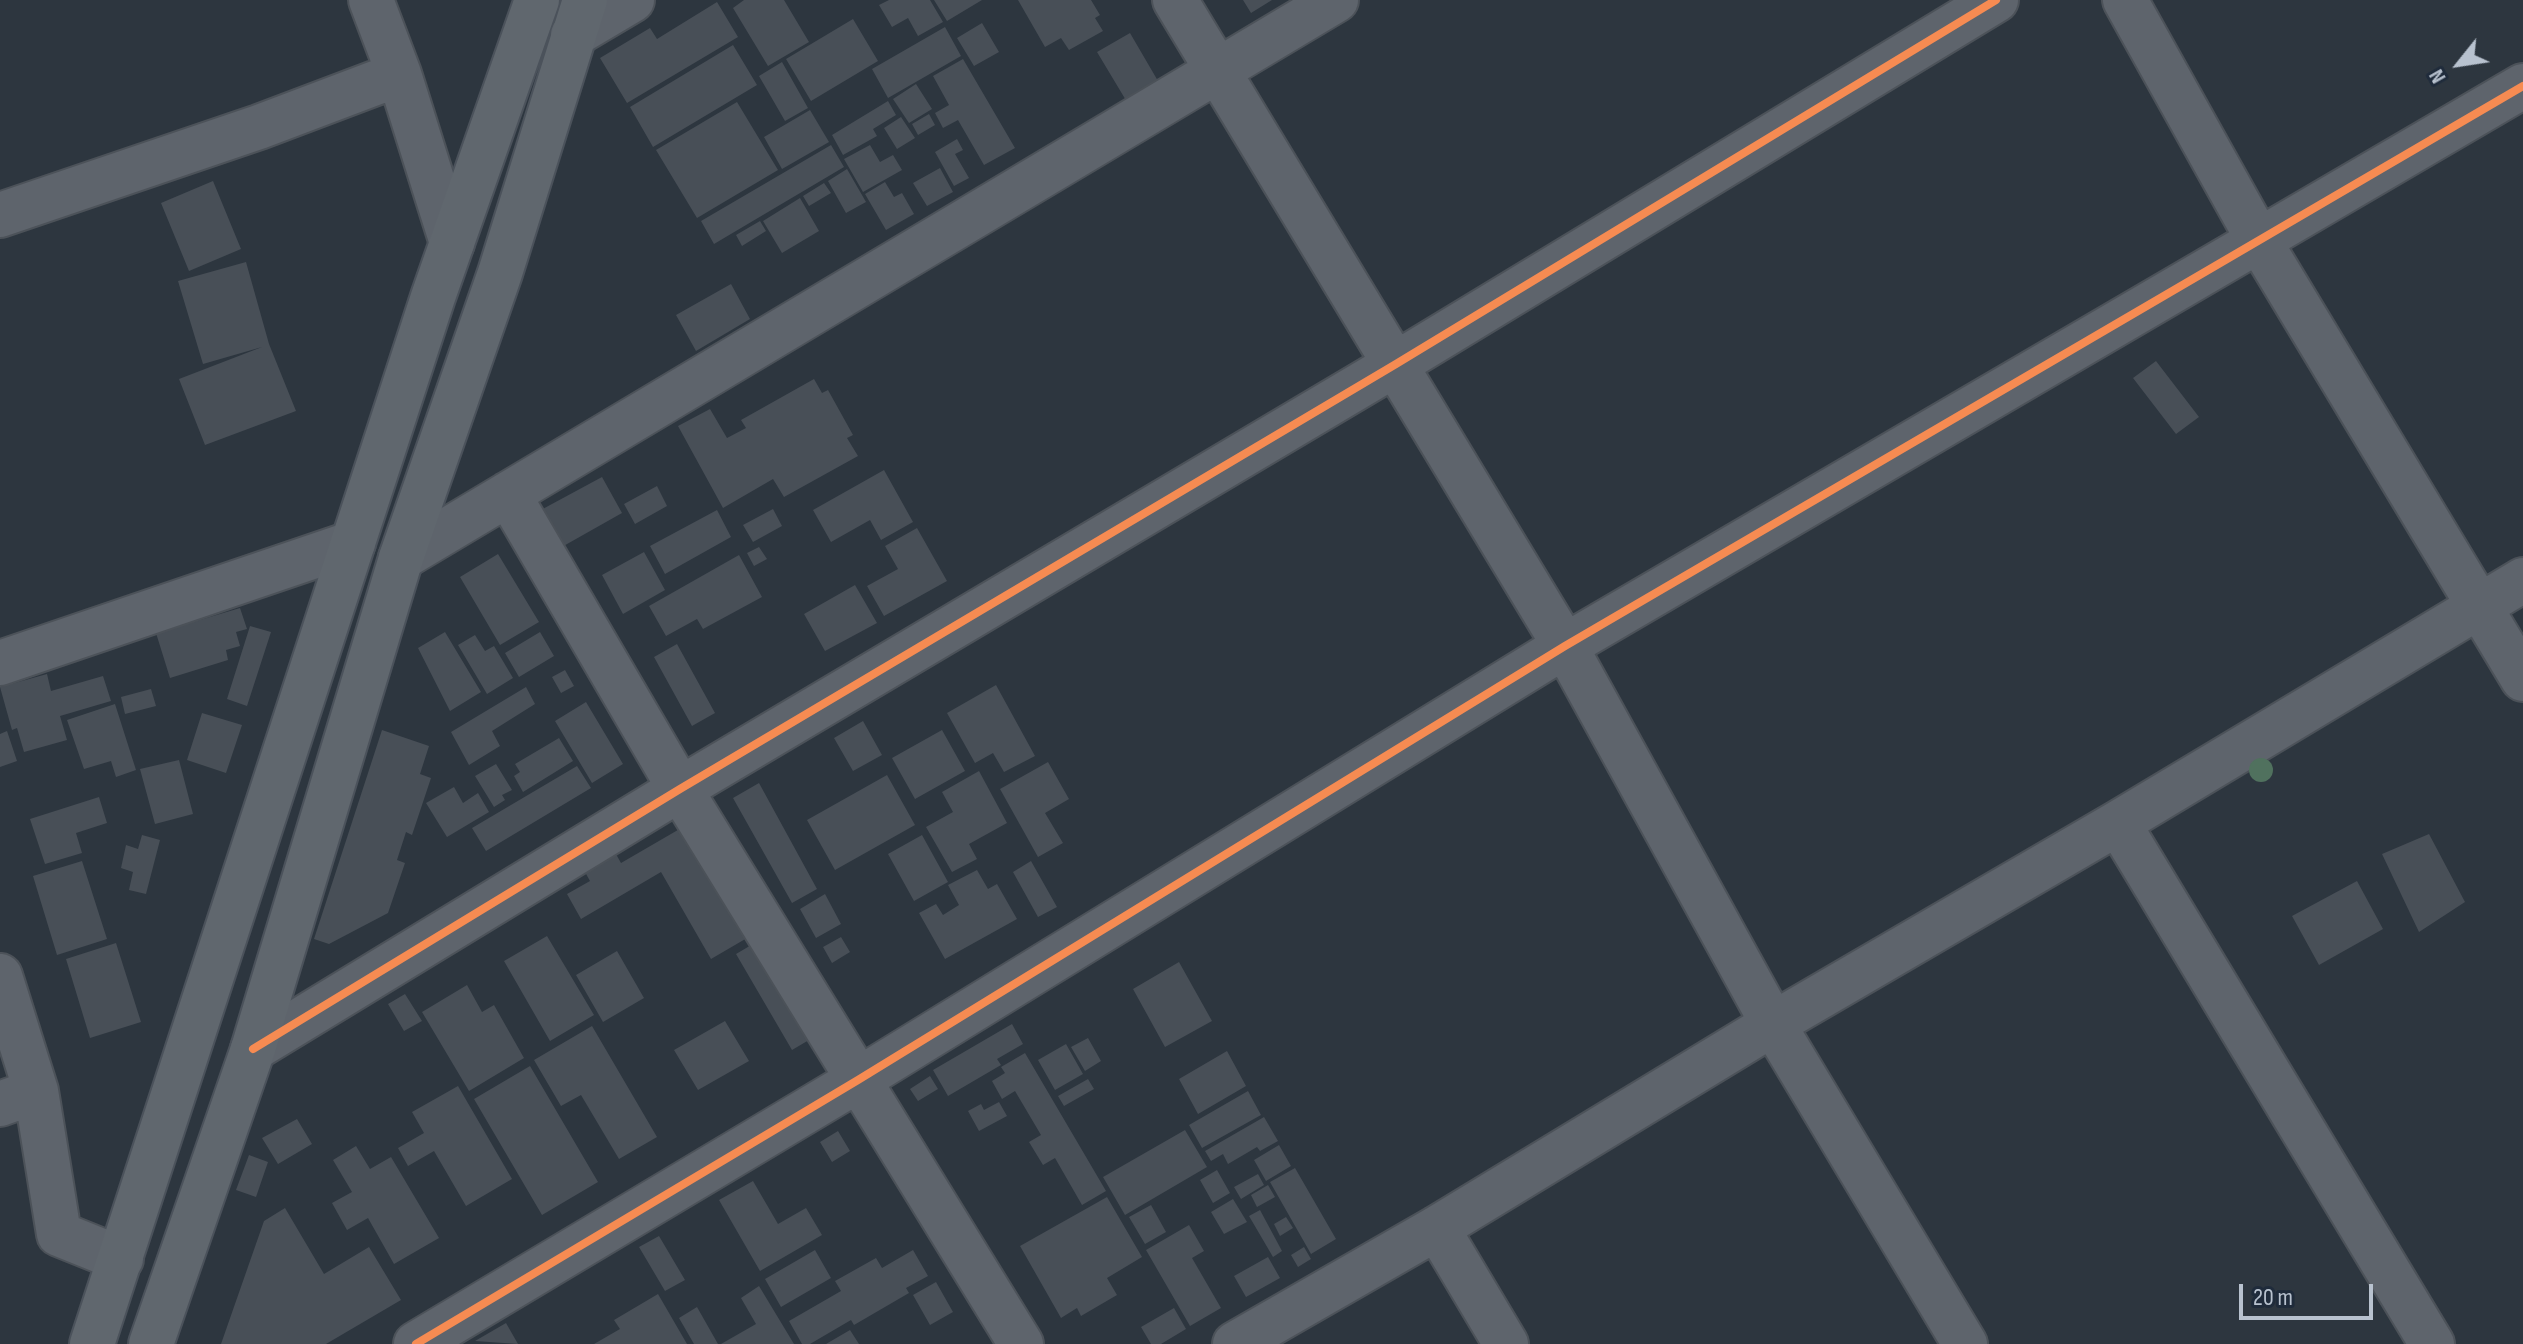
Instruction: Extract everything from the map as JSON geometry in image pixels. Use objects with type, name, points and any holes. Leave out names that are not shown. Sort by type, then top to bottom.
[{"type":"main road","points":[[92,1344],[452,243],[537,0]]},
{"type":"main road","points":[[151,1344],[253,1049],[401,558],[500,273],[579,18]]},
{"type":"street","points":[[371,0],[399,74],[452,243]]},
{"type":"street","points":[[579,18],[632,0]]},
{"type":"street","points":[[1175,0],[1565,646],[1773,1024],[1965,1344]]},
{"type":"street","points":[[401,558],[1336,0]]},
{"type":"street","points":[[253,1049],[680,789],[1396,364],[1996,0]]},
{"type":"street","points":[[2125,0],[2258,239],[2523,679]]},
{"type":"street","points":[[0,215],[259,127],[399,74]]},
{"type":"street","points":[[416,1344],[858,1080],[1565,646],[2523,86]]},
{"type":"street","points":[[508,494],[680,789],[1021,1344]]},
{"type":"street","points":[[0,663],[353,543]]},
{"type":"street","points":[[1235,1344],[1437,1228],[1773,1024],[2118,823],[2523,580]]},
{"type":"street","points":[[2118,823],[2432,1344]]},
{"type":"street","points":[[0,976],[18,1098],[59,1234],[121,1259]]},
{"type":"street","points":[[1437,1228],[1506,1344]]},
{"type":"building","points":[[744,0],[784,0],[809,42],[768,66],[733,8]]},
{"type":"building","points":[[889,0],[930,0],[943,22],[918,36],[908,18],[892,27],[879,5]]},
{"type":"building","points":[[934,0],[982,0],[947,21]]},
{"type":"building","points":[[1018,0],[1091,0],[1100,15],[1095,18],[1103,31],[1069,50],[1061,38],[1045,47]]},
{"type":"building","points":[[1243,0],[1272,0],[1251,13]]},
{"type":"building","points":[[717,2],[738,37],[627,103],[600,58],[650,28],[657,39]]},
{"type":"building","points":[[853,19],[878,61],[811,101],[786,59]]},
{"type":"building","points":[[982,23],[999,52],[974,66],[957,38]]},
{"type":"building","points":[[945,27],[961,56],[888,98],[872,69]]},
{"type":"building","points":[[1130,33],[1165,93],[1133,112],[1097,52]]},
{"type":"building","points":[[733,45],[757,85],[653,147],[630,107]]},
{"type":"building","points":[[963,59],[1015,148],[984,165],[958,120],[943,128],[935,113],[949,105],[933,76]]},
{"type":"building","points":[[782,62],[808,108],[785,121],[759,76]]},
{"type":"building","points":[[916,84],[932,109],[909,123],[893,99]]},
{"type":"building","points":[[888,101],[896,115],[873,129],[877,136],[843,155],[832,135]]},
{"type":"building","points":[[737,102],[778,170],[697,218],[656,150]]},
{"type":"building","points":[[810,110],[829,142],[782,169],[764,137]]},
{"type":"building","points":[[929,114],[935,125],[918,135],[912,124]]},
{"type":"building","points":[[901,117],[915,138],[897,149],[884,128]]},
{"type":"building","points":[[957,139],[963,150],[955,154],[969,178],[954,186],[935,152]]},
{"type":"building","points":[[831,145],[844,167],[714,244],[701,221]]},
{"type":"building","points":[[870,145],[880,162],[893,155],[902,170],[863,192],[844,159]]},
{"type":"building","points":[[940,168],[953,192],[927,206],[913,183]]},
{"type":"building","points":[[847,169],[866,202],[846,213],[828,181]]},
{"type":"building","points":[[213,181],[241,249],[189,271],[161,203]]},
{"type":"building","points":[[885,182],[894,197],[902,193],[914,214],[886,230],[865,194]]},
{"type":"building","points":[[824,183],[831,193],[809,206],[803,196]]},
{"type":"building","points":[[800,198],[819,231],[782,253],[763,221]]},
{"type":"building","points":[[760,221],[766,231],[742,246],[736,235]]},
{"type":"building","points":[[246,262],[269,344],[296,411],[205,445],[179,379],[262,347],[203,364],[178,281]]},
{"type":"building","points":[[731,284],[750,319],[696,351],[676,315]]},
{"type":"building","points":[[2156,361],[2199,417],[2176,434],[2133,378]]},
{"type":"building","points":[[814,379],[822,393],[828,390],[853,435],[847,438],[858,456],[784,497],[773,479],[723,508],[678,426],[710,409],[727,438],[746,428],[741,420]]},
{"type":"building","points":[[884,470],[913,522],[881,540],[870,520],[831,542],[813,510]]},
{"type":"building","points":[[602,477],[622,513],[560,548],[539,511]]},
{"type":"building","points":[[657,486],[667,506],[635,524],[624,504]]},
{"type":"building","points":[[773,509],[782,526],[753,542],[743,525]]},
{"type":"building","points":[[717,510],[731,537],[665,574],[650,546]]},
{"type":"building","points":[[917,528],[947,581],[884,616],[867,586],[898,569],[885,546]]},
{"type":"building","points":[[759,547],[767,559],[754,566],[747,553]]},
{"type":"building","points":[[644,552],[665,590],[623,614],[602,575]]},
{"type":"building","points":[[498,554],[539,622],[500,645],[460,577]]},
{"type":"building","points":[[739,555],[762,597],[703,629],[697,619],[666,636],[649,606]]},
{"type":"building","points":[[855,585],[877,623],[825,651],[804,614]]},
{"type":"building","points":[[240,608],[247,629],[236,632],[240,646],[226,650],[228,660],[170,678],[156,633]]},
{"type":"building","points":[[250,626],[271,632],[247,706],[227,699]]},
{"type":"building","points":[[445,632],[481,692],[450,711],[418,648]]},
{"type":"building","points":[[540,632],[554,656],[519,677],[505,653]]},
{"type":"building","points":[[475,635],[485,651],[494,646],[513,678],[487,694],[458,645]]},
{"type":"building","points":[[677,644],[715,713],[692,726],[654,657]]},
{"type":"building","points":[[565,670],[574,686],[561,693],[552,677]]},
{"type":"building","points":[[47,674],[51,691],[103,676],[111,701],[60,716],[67,740],[24,752],[17,728],[12,730],[0,687]]},
{"type":"building","points":[[996,685],[1035,756],[1004,772],[993,753],[975,763],[947,713]]},
{"type":"building","points":[[526,687],[535,704],[492,731],[500,746],[469,765],[451,732]]},
{"type":"building","points":[[151,689],[156,706],[125,714],[121,697]]},
{"type":"building","points":[[586,702],[623,764],[592,783],[555,721]]},
{"type":"building","points":[[115,704],[136,770],[116,777],[111,761],[84,769],[67,720]]},
{"type":"building","points":[[202,713],[242,725],[226,773],[187,760]]},
{"type":"building","points":[[863,721],[882,755],[853,771],[834,738]]},
{"type":"building","points":[[382,730],[429,746],[420,774],[431,778],[412,835],[406,832],[397,860],[405,863],[388,913],[329,944],[314,939]]},
{"type":"building","points":[[942,730],[965,771],[915,799],[892,758]]},
{"type":"building","points":[[7,731],[17,761],[0,767],[0,734]]},
{"type":"building","points":[[559,738],[573,761],[523,792],[514,776],[520,772],[515,764]]},
{"type":"building","points":[[179,760],[193,814],[155,824],[140,769]]},
{"type":"building","points":[[1048,762],[1069,799],[1045,813],[1063,843],[1038,857],[1000,789]]},
{"type":"building","points":[[496,764],[512,790],[502,795],[505,800],[494,807],[475,776]]},
{"type":"building","points":[[577,766],[591,788],[486,851],[472,828]]},
{"type":"building","points":[[979,771],[1007,823],[969,844],[977,859],[952,872],[926,827],[953,812],[942,792]]},
{"type":"building","points":[[887,775],[915,825],[835,870],[807,820]]},
{"type":"building","points":[[759,783],[817,889],[792,903],[733,798]]},
{"type":"building","points":[[454,787],[463,803],[478,793],[489,812],[447,837],[426,803]]},
{"type":"building","points":[[99,797],[107,823],[76,833],[82,853],[45,864],[30,819]]},
{"type":"building","points":[[683,827],[747,938],[711,959],[661,872],[581,919],[567,894],[590,881],[581,865],[612,847],[621,863]]},
{"type":"building","points":[[2429,834],[2465,902],[2419,932],[2382,854]]},
{"type":"building","points":[[142,835],[160,840],[146,894],[129,890],[133,872],[121,868],[126,845],[138,849]]},
{"type":"building","points":[[922,835],[948,882],[914,901],[888,854]]},
{"type":"building","points":[[82,861],[107,939],[57,955],[33,876]]},
{"type":"building","points":[[1031,861],[1057,907],[1038,917],[1013,872]]},
{"type":"building","points":[[977,870],[988,889],[997,884],[1017,919],[945,959],[919,913],[936,904],[943,915],[959,905],[948,885]]},
{"type":"building","points":[[2357,881],[2383,929],[2319,965],[2292,916]]},
{"type":"building","points":[[825,894],[841,924],[816,938],[800,909]]},
{"type":"building","points":[[547,936],[594,1015],[550,1041],[504,961]]},
{"type":"building","points":[[841,937],[850,952],[832,963],[823,947]]},
{"type":"building","points":[[116,943],[141,1022],[90,1038],[66,959]]},
{"type":"building","points":[[753,944],[809,1040],[792,1050],[736,954]]},
{"type":"building","points":[[617,951],[644,998],[603,1022],[576,975]]},
{"type":"building","points":[[1179,962],[1212,1021],[1165,1047],[1133,989]]},
{"type":"building","points":[[467,985],[482,1012],[494,1005],[524,1058],[469,1091],[422,1012]]},
{"type":"building","points":[[405,994],[422,1021],[404,1031],[388,1004]]},
{"type":"building","points":[[725,1021],[749,1061],[698,1090],[674,1050]]},
{"type":"building","points":[[1012,1024],[1023,1044],[997,1059],[1001,1065],[948,1096],[933,1070]]},
{"type":"building","points":[[592,1026],[657,1137],[619,1159],[581,1095],[561,1106],[534,1060]]},
{"type":"building","points":[[1088,1038],[1101,1061],[1085,1071],[1071,1047]]},
{"type":"building","points":[[1066,1044],[1083,1074],[1055,1090],[1038,1060]]},
{"type":"building","points":[[1227,1051],[1246,1086],[1198,1114],[1179,1079]]},
{"type":"building","points":[[1025,1053],[1106,1191],[1082,1205],[1055,1158],[1043,1165],[1029,1142],[1041,1135],[1015,1091],[1002,1099],[992,1081],[1005,1073],[1001,1067]]},
{"type":"building","points":[[530,1066],[598,1182],[542,1215],[474,1099]]},
{"type":"building","points":[[930,1076],[938,1089],[918,1101],[910,1089]]},
{"type":"building","points":[[1088,1079],[1094,1089],[1064,1106],[1058,1096]]},
{"type":"building","points":[[458,1086],[512,1179],[466,1206],[434,1151],[408,1166],[398,1148],[424,1133],[412,1112]]},
{"type":"building","points":[[1248,1091],[1261,1115],[1202,1148],[1189,1125]]},
{"type":"building","points":[[999,1102],[1007,1116],[979,1131],[968,1111],[981,1104],[984,1110]]},
{"type":"building","points":[[1264,1117],[1278,1141],[1260,1151],[1257,1147],[1228,1164],[1223,1154],[1211,1161],[1205,1151]]},
{"type":"building","points":[[297,1119],[312,1144],[278,1164],[262,1138]]},
{"type":"building","points":[[1185,1130],[1207,1167],[1125,1215],[1103,1177]]},
{"type":"building","points":[[838,1131],[850,1151],[832,1162],[820,1142]]},
{"type":"building","points":[[1279,1145],[1291,1166],[1266,1181],[1254,1160]]},
{"type":"building","points":[[356,1146],[370,1169],[391,1157],[439,1238],[394,1264],[368,1218],[347,1230],[332,1203],[352,1192],[333,1160]]},
{"type":"building","points":[[249,1155],[268,1162],[256,1197],[236,1190]]},
{"type":"building","points":[[1295,1168],[1336,1239],[1311,1254],[1270,1182]]},
{"type":"building","points":[[1217,1170],[1230,1193],[1213,1203],[1200,1180]]},
{"type":"building","points":[[1258,1174],[1264,1185],[1241,1199],[1234,1187]]},
{"type":"building","points":[[753,1181],[778,1224],[806,1208],[822,1235],[760,1271],[719,1200]]},
{"type":"building","points":[[1268,1185],[1275,1197],[1257,1207],[1251,1195]]},
{"type":"building","points":[[1107,1197],[1142,1257],[1107,1278],[1117,1295],[1081,1316],[1077,1308],[1061,1318],[1020,1246]]},
{"type":"building","points":[[1233,1199],[1247,1222],[1224,1234],[1211,1212]]},
{"type":"building","points":[[1151,1205],[1166,1232],[1145,1244],[1129,1217]]},
{"type":"building","points":[[285,1208],[324,1274],[369,1247],[401,1300],[326,1344],[221,1344],[264,1221]]},
{"type":"building","points":[[1260,1210],[1282,1251],[1273,1257],[1249,1216]]},
{"type":"building","points":[[1286,1217],[1293,1228],[1280,1236],[1274,1224]]},
{"type":"building","points":[[1189,1225],[1204,1251],[1192,1258],[1221,1308],[1190,1326],[1146,1250]]},
{"type":"building","points":[[659,1236],[685,1280],[665,1291],[639,1247]]},
{"type":"building","points":[[1304,1247],[1311,1259],[1298,1267],[1291,1255]]},
{"type":"building","points":[[815,1250],[831,1278],[781,1307],[765,1279]]},
{"type":"building","points":[[913,1250],[928,1276],[906,1288],[909,1293],[854,1325],[851,1320],[810,1344],[802,1344],[789,1321],[841,1291],[835,1281],[876,1258],[882,1268]]},
{"type":"building","points":[[1268,1257],[1280,1278],[1246,1297],[1234,1276]]},
{"type":"building","points":[[936,1282],[953,1312],[930,1325],[913,1295]]},
{"type":"building","points":[[759,1286],[794,1344],[721,1344],[756,1324],[741,1298]]},
{"type":"building","points":[[658,1294],[687,1344],[594,1344],[620,1329],[614,1320]]},
{"type":"building","points":[[697,1307],[718,1344],[694,1344],[679,1318]]},
{"type":"building","points":[[1174,1308],[1186,1329],[1161,1344],[1151,1344],[1141,1327]]},
{"type":"building","points":[[506,1323],[518,1344],[475,1341]]},
{"type":"building","points":[[850,1330],[859,1344],[826,1344]]},
{"type":"cycle path","points":[[253,1049],[680,789],[1396,364],[1996,0]]},
{"type":"cycle path","points":[[416,1344],[858,1080],[1565,646],[2523,86]]}]
